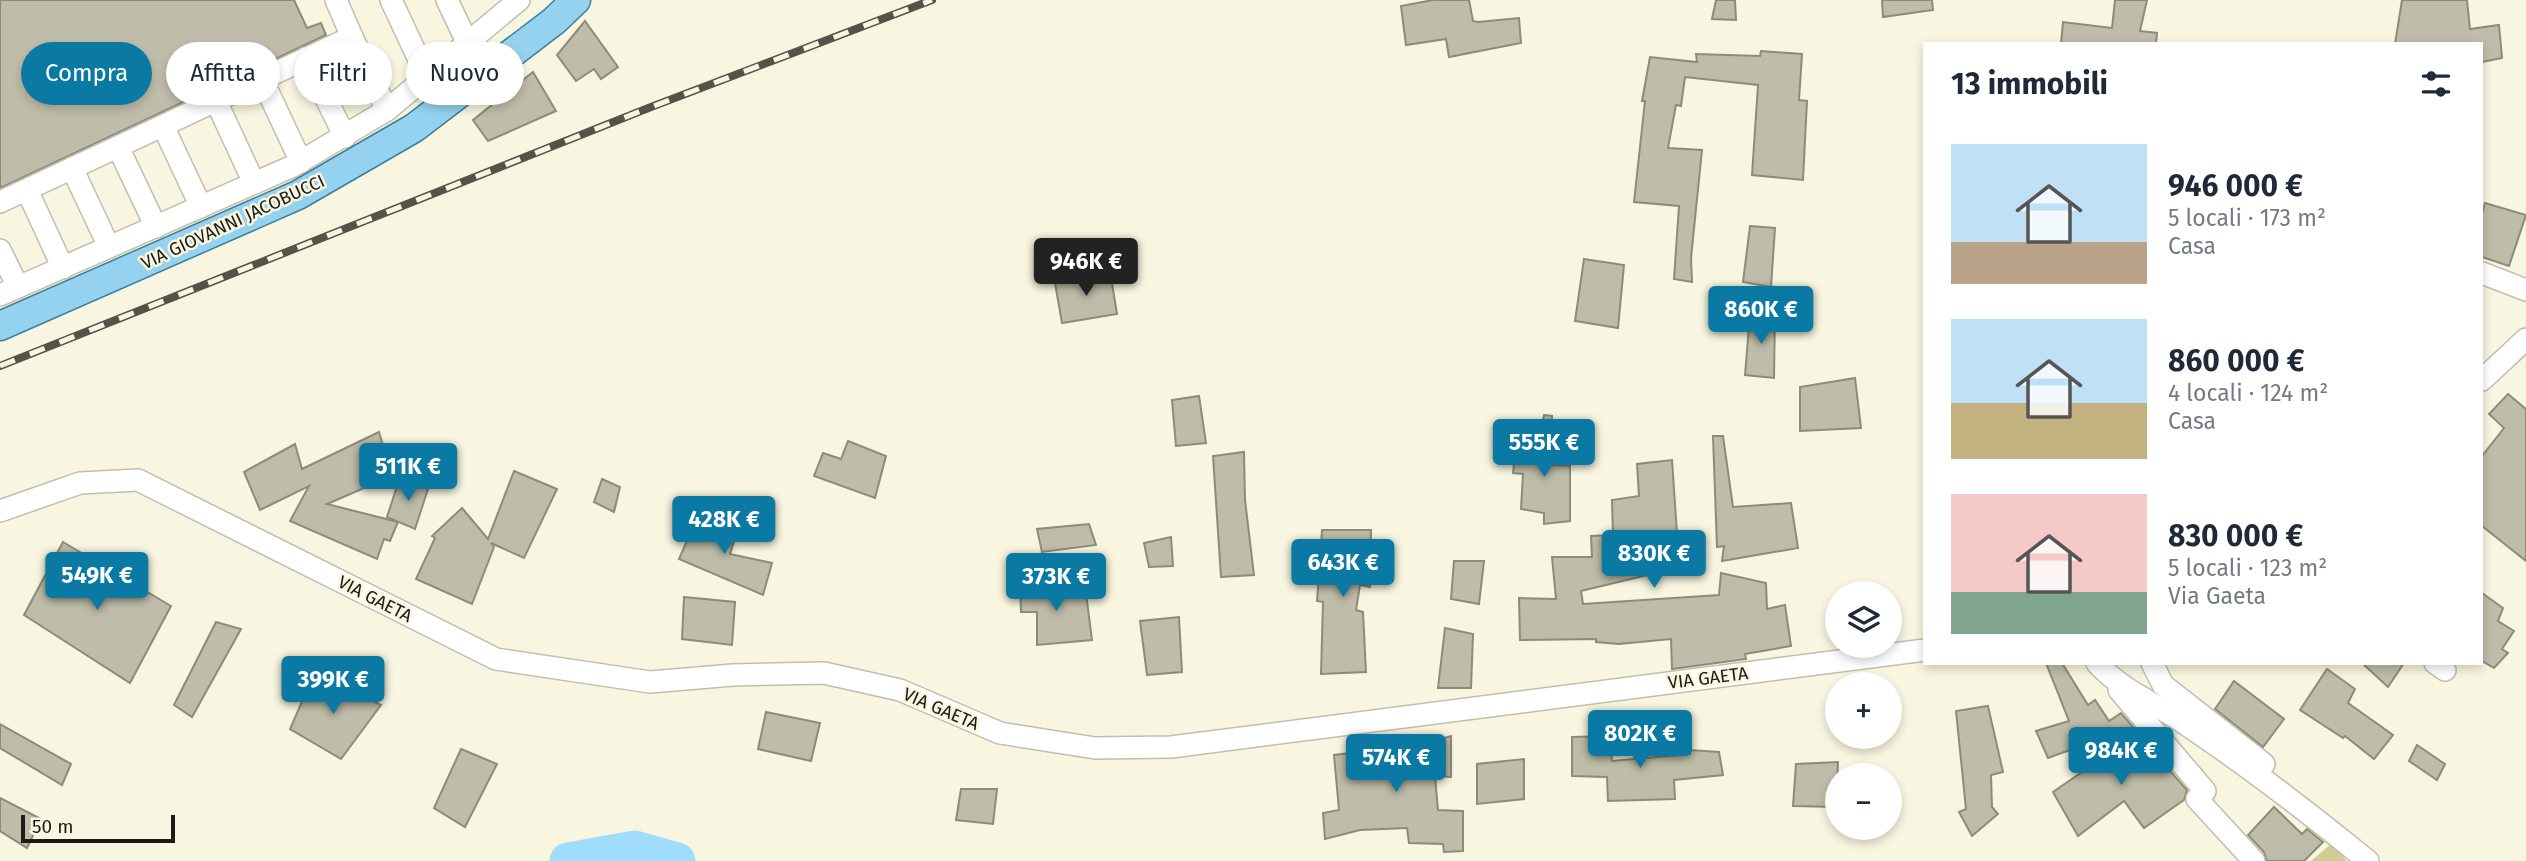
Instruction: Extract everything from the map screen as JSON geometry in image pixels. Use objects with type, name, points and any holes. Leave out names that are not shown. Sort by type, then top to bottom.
[{"type":"main road","points":[[523,42],[552,0]]},
{"type":"main road","name":"VIA GIOVANNI JACOBUCCI","points":[[524,43],[554,21],[576,0]]},
{"type":"main road","name":"VIA GIOVANNI JACOBUCCI","points":[[0,326],[298,195],[414,128],[444,105]]},
{"type":"street","points":[[336,0],[387,110]]},
{"type":"street","points":[[391,0],[411,42]]},
{"type":"street","points":[[447,0],[467,42]]},
{"type":"street","points":[[470,42],[509,4]]},
{"type":"street","points":[[341,42],[352,37]]},
{"type":"street","points":[[0,250],[9,291],[301,162],[345,137],[406,96]]},
{"type":"street","points":[[0,202],[208,105]]},
{"type":"street","points":[[218,105],[254,183]]},
{"type":"street","points":[[274,105],[301,162]]},
{"type":"street","points":[[329,105],[345,137]]},
{"type":"street","points":[[163,126],[201,207]]},
{"type":"street","points":[[118,147],[156,227]]},
{"type":"street","points":[[72,169],[109,247]]},
{"type":"street","points":[[27,190],[63,268]]},
{"type":"street","points":[[2483,273],[2526,290]]},
{"type":"street","points":[[2483,379],[2526,339]]},
{"type":"street","name":"VIA GAETA","points":[[0,511],[80,484],[138,480],[496,659],[650,682],[733,675],[824,673],[900,690],[1000,733],[1095,748],[1171,747],[1923,650]]},
{"type":"street","points":[[2099,665],[2205,791],[2197,799],[2254,861]]},
{"type":"street","points":[[2153,665],[2163,685],[2290,784]]},
{"type":"street","points":[[2112,680],[2183,723],[2320,822],[2368,861]]},
{"type":"shaded area","points":[[2331,844],[2347,861],[2311,861]]},
{"type":"building","points":[[0,0],[294,0],[307,28],[321,23],[326,35],[311,42],[294,42],[294,50],[280,57],[280,42],[166,42],[166,105],[177,105],[0,188]]},
{"type":"building","points":[[1433,0],[1469,0],[1473,21],[1519,18],[1521,43],[1449,57],[1446,39],[1406,45],[1401,6]]},
{"type":"building","points":[[1716,0],[1735,0],[1736,20],[1712,19]]},
{"type":"building","points":[[1882,0],[1932,0],[1933,10],[1883,17]]},
{"type":"building","points":[[2115,0],[2147,0],[2140,31],[2157,33],[2156,42],[2061,42],[2063,22],[2112,28]]},
{"type":"building","points":[[2402,0],[2467,0],[2470,29],[2499,25],[2502,58],[2483,62],[2483,42],[2395,42]]},
{"type":"building","points":[[585,21],[618,67],[601,79],[594,69],[576,81],[557,55]]},
{"type":"building","points":[[1761,51],[1802,54],[1799,100],[1807,101],[1803,180],[1752,175],[1758,85],[1685,77],[1681,106],[1676,105],[1668,148],[1702,150],[1691,258],[1692,282],[1674,279],[1679,206],[1634,202],[1645,101],[1642,101],[1650,57],[1697,62],[1696,54],[1760,56]]},
{"type":"building","points":[[533,72],[556,111],[488,141],[473,120],[492,105],[524,105],[524,79]]},
{"type":"building","points":[[2485,203],[2526,215],[2509,266],[2483,257]]},
{"type":"building","points":[[1750,226],[1775,228],[1771,287],[1743,282]]},
{"type":"building","points":[[1584,259],[1624,265],[1618,328],[1575,321]]},
{"type":"building","points":[[1110,271],[1117,314],[1062,323],[1055,283]]},
{"type":"building","points":[[1750,314],[1775,315],[1774,378],[1745,375]]},
{"type":"building","points":[[1855,378],[1861,428],[1800,431],[1800,387]]},
{"type":"building","points":[[2508,394],[2526,409],[2526,561],[2483,527],[2483,455],[2504,428],[2489,414]]},
{"type":"building","points":[[1199,396],[1206,443],[1176,446],[1172,400]]},
{"type":"building","points":[[1544,415],[1552,416],[1551,465],[1570,466],[1570,521],[1544,524],[1544,513],[1521,509],[1523,474],[1513,473],[1516,448],[1536,452]]},
{"type":"building","points":[[379,432],[386,455],[403,446],[413,467],[327,504],[398,522],[390,541],[384,539],[377,559],[290,521],[309,486],[260,510],[244,472],[295,444],[302,469]]},
{"type":"building","points":[[1713,436],[1723,436],[1733,507],[1791,503],[1798,548],[1722,561],[1724,546],[1717,547]]},
{"type":"building","points":[[848,441],[886,456],[875,498],[814,476],[823,453],[841,459]]},
{"type":"building","points":[[1244,452],[1245,500],[1254,575],[1221,577],[1213,456]]},
{"type":"building","points":[[1672,460],[1677,533],[1683,533],[1685,566],[1581,591],[1583,604],[1719,595],[1721,573],[1766,583],[1767,609],[1785,605],[1791,646],[1745,654],[1746,659],[1672,669],[1671,639],[1619,644],[1596,642],[1596,639],[1520,640],[1519,598],[1556,599],[1552,557],[1592,557],[1591,536],[1613,535],[1612,500],[1639,496],[1637,464]]},
{"type":"building","points":[[514,471],[557,489],[524,558],[491,543],[494,547],[472,604],[416,579],[435,538],[432,536],[462,508],[488,539]]},
{"type":"building","points":[[400,477],[428,489],[415,529],[387,517]]},
{"type":"building","points":[[602,479],[620,487],[614,512],[594,502]]},
{"type":"building","points":[[697,518],[738,529],[730,554],[772,563],[763,595],[679,559]]},
{"type":"building","points":[[1089,524],[1096,545],[1042,552],[1037,529]]},
{"type":"building","points":[[1322,530],[1371,530],[1370,587],[1360,585],[1356,610],[1363,612],[1366,672],[1321,674],[1323,602],[1317,601]]},
{"type":"building","points":[[1171,537],[1173,566],[1149,567],[1144,543]]},
{"type":"building","points":[[63,542],[171,606],[130,683],[24,615]]},
{"type":"building","points":[[1454,561],[1484,561],[1479,604],[1451,599]]},
{"type":"building","points":[[1054,577],[1053,599],[1086,593],[1092,640],[1037,645],[1037,612],[1021,612],[1020,582]]},
{"type":"building","points":[[2483,594],[2503,608],[2498,621],[2514,631],[2502,649],[2508,653],[2494,668],[2483,662]]},
{"type":"building","points":[[684,597],[735,602],[732,645],[682,639]]},
{"type":"building","points":[[1179,617],[1182,672],[1147,675],[1140,621]]},
{"type":"building","points":[[216,622],[241,629],[192,717],[174,705]]},
{"type":"building","points":[[1445,628],[1473,634],[1471,688],[1438,688]]},
{"type":"building","points":[[2047,665],[2063,665],[2088,705],[2095,700],[2109,721],[2121,713],[2133,727],[2048,758],[2036,731],[2069,721]]},
{"type":"building","points":[[2364,665],[2403,665],[2388,687]]},
{"type":"building","points":[[2327,669],[2355,689],[2348,703],[2393,735],[2374,759],[2345,736],[2343,738],[2300,710]]},
{"type":"building","points":[[314,674],[381,705],[341,759],[290,729]]},
{"type":"building","points":[[2234,681],[2284,719],[2263,747],[2215,709]]},
{"type":"building","points":[[1988,706],[2003,772],[1991,775],[1992,807],[1998,814],[1972,836],[1959,812],[1966,809],[1956,711]]},
{"type":"building","points":[[766,712],[820,723],[811,761],[758,749]]},
{"type":"building","points":[[0,724],[71,764],[62,785],[0,748]]},
{"type":"building","points":[[2137,734],[2187,790],[2184,800],[2144,828],[2124,801],[2078,836],[2053,792]]},
{"type":"building","points":[[1451,736],[1451,777],[1435,776],[1438,810],[1463,811],[1463,851],[1444,852],[1443,844],[1409,843],[1407,828],[1360,830],[1325,839],[1323,813],[1339,810],[1334,755],[1420,745]]},
{"type":"building","points":[[1610,736],[1612,761],[1690,754],[1690,750],[1719,752],[1723,775],[1674,780],[1675,799],[1608,801],[1607,777],[1572,776],[1572,737]]},
{"type":"building","points":[[2417,745],[2445,764],[2437,780],[2409,761]]},
{"type":"building","points":[[461,749],[497,764],[465,827],[434,808]]},
{"type":"building","points":[[1524,759],[1524,799],[1477,804],[1477,764]]},
{"type":"building","points":[[1838,762],[1825,763],[1825,807],[1793,806],[1796,764]]},
{"type":"building","points":[[961,789],[997,789],[993,824],[956,820]]},
{"type":"building","points":[[0,798],[41,819],[27,848],[0,831]]},
{"type":"building","points":[[2274,807],[2302,834],[2307,829],[2323,842],[2304,861],[2267,861],[2264,852],[2248,835]]},
{"type":"waterway","points":[[568,861],[635,849],[677,861]]},
{"type":"railway","points":[[0,366],[651,107],[932,0]]}]
